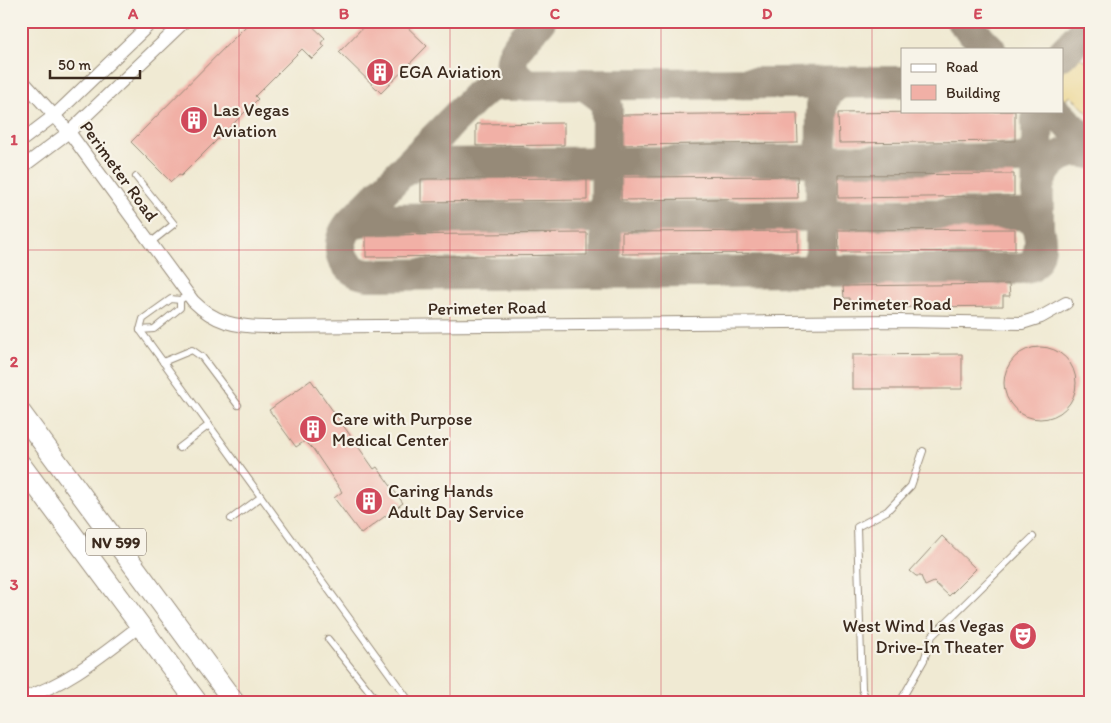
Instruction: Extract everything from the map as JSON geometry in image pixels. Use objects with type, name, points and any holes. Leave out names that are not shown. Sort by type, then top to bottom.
[{"type":"main road","name":"NV 599","points":[[21,413],[234,702]]},
{"type":"main road","name":"NV 599","points":[[21,465],[197,702]]},
{"type":"main road","points":[[140,625],[170,645],[188,665],[211,671]]},
{"type":"street","points":[[21,142],[55,115],[153,21]]},
{"type":"street","points":[[21,168],[69,132],[185,21]]},
{"type":"street","name":"Perimeter Road","points":[[21,79],[69,132],[150,243],[184,297],[207,315],[245,327],[898,321],[1022,323],[1041,317],[1066,303]]},
{"type":"street","points":[[21,699],[39,693],[82,670],[140,625]]},
{"type":"lane","points":[[136,177],[174,224],[150,243]]},
{"type":"lane","points":[[184,297],[180,308],[154,329],[140,330],[143,319],[170,299],[184,297]]},
{"type":"lane","points":[[140,330],[410,702]]},
{"type":"lane","points":[[163,362],[192,350],[202,357],[238,405]]},
{"type":"lane","points":[[179,448],[209,426]]},
{"type":"lane","points":[[867,702],[862,689],[857,527],[887,511],[912,486],[923,452]]},
{"type":"lane","points":[[231,519],[261,497]]},
{"type":"lane","points":[[900,702],[924,660],[932,636],[1032,537]]},
{"type":"lane","points":[[328,639],[378,702]]},
{"type":"sand","points":[[1076,57],[1090,62],[1090,115],[1071,96],[1064,101],[1064,68],[1070,60]]},
{"type":"building","name":"Las Vegas Aviation","points":[[251,21],[307,21],[325,38],[321,43],[325,46],[312,59],[302,49],[255,96],[258,99],[181,176],[179,175],[171,182],[131,142]]},
{"type":"building","name":"EGA Aviation","points":[[369,21],[401,21],[427,46],[381,93],[339,52]]},
{"type":"building","points":[[1015,112],[1015,141],[839,143],[838,113]]},
{"type":"building","points":[[797,113],[798,143],[621,145],[621,115]]},
{"type":"building","points":[[564,123],[564,145],[476,146],[476,124]]},
{"type":"building","points":[[1014,174],[1014,196],[838,198],[838,175]]},
{"type":"building","points":[[797,176],[798,198],[621,200],[621,177]]},
{"type":"building","points":[[587,178],[587,200],[421,202],[421,179]]},
{"type":"building","points":[[1015,229],[1015,251],[839,252],[838,230]]},
{"type":"building","points":[[798,231],[798,253],[622,254],[622,232]]},
{"type":"building","points":[[587,233],[587,255],[366,257],[366,235]]},
{"type":"building","points":[[1009,284],[1010,296],[1003,296],[1003,306],[850,308],[850,298],[844,298],[843,286]]},
{"type":"building","points":[[1040,347],[1060,353],[1070,363],[1076,383],[1070,403],[1060,413],[1040,419],[1020,413],[1010,403],[1004,383],[1010,363],[1020,353]]},
{"type":"building","points":[[962,354],[962,389],[852,389],[852,355]]},
{"type":"building","name":"Care with Purpose Medical Center","points":[[311,380],[374,469],[377,467],[403,503],[361,534],[334,498],[342,492],[313,449],[305,441],[296,447],[269,410]]},
{"type":"building","points":[[942,536],[976,569],[949,596],[934,582],[925,586],[921,576],[916,576],[910,571]]},
{"type":"taxiway","points":[[528,84],[518,77],[512,69],[512,61],[514,52],[540,21]]},
{"type":"taxiway","points":[[962,21],[989,48]]},
{"type":"taxiway","points":[[1064,52],[1090,25]]},
{"type":"taxiway","points":[[806,271],[817,266],[821,253],[822,106],[824,98],[829,91],[842,82]]},
{"type":"taxiway","points":[[350,224],[476,97],[487,88],[496,85],[901,82]]},
{"type":"taxiway","points":[[584,84],[603,98],[607,107],[606,256],[603,267],[593,272]]},
{"type":"taxiway","points":[[1037,112],[1038,226]]},
{"type":"taxiway","points":[[1056,112],[1090,145]]},
{"type":"taxiway","points":[[402,172],[413,166],[423,164],[1022,159],[1031,156],[1037,145]]},
{"type":"taxiway","points":[[1037,191],[1043,174],[1055,160],[1071,152],[1090,153]]},
{"type":"taxiway","points":[[1021,214],[1034,222],[1038,229],[1040,246],[1035,261],[1030,267],[1021,269],[368,275],[358,273],[351,268],[342,256],[342,240],[350,224],[377,219],[1021,214]]},
{"type":"place","name":"EGA Aviation","points":[[380,72]]},
{"type":"place","name":"Las Vegas Aviation","points":[[194,120]]},
{"type":"place","name":"Care with Purpose Medical Center","points":[[313,429]]},
{"type":"place","name":"Caring Hands Adult Day Service","points":[[369,501]]},
{"type":"place","name":"West Wind Las Vegas Drive-In Theater","points":[[1023,636]]}]
